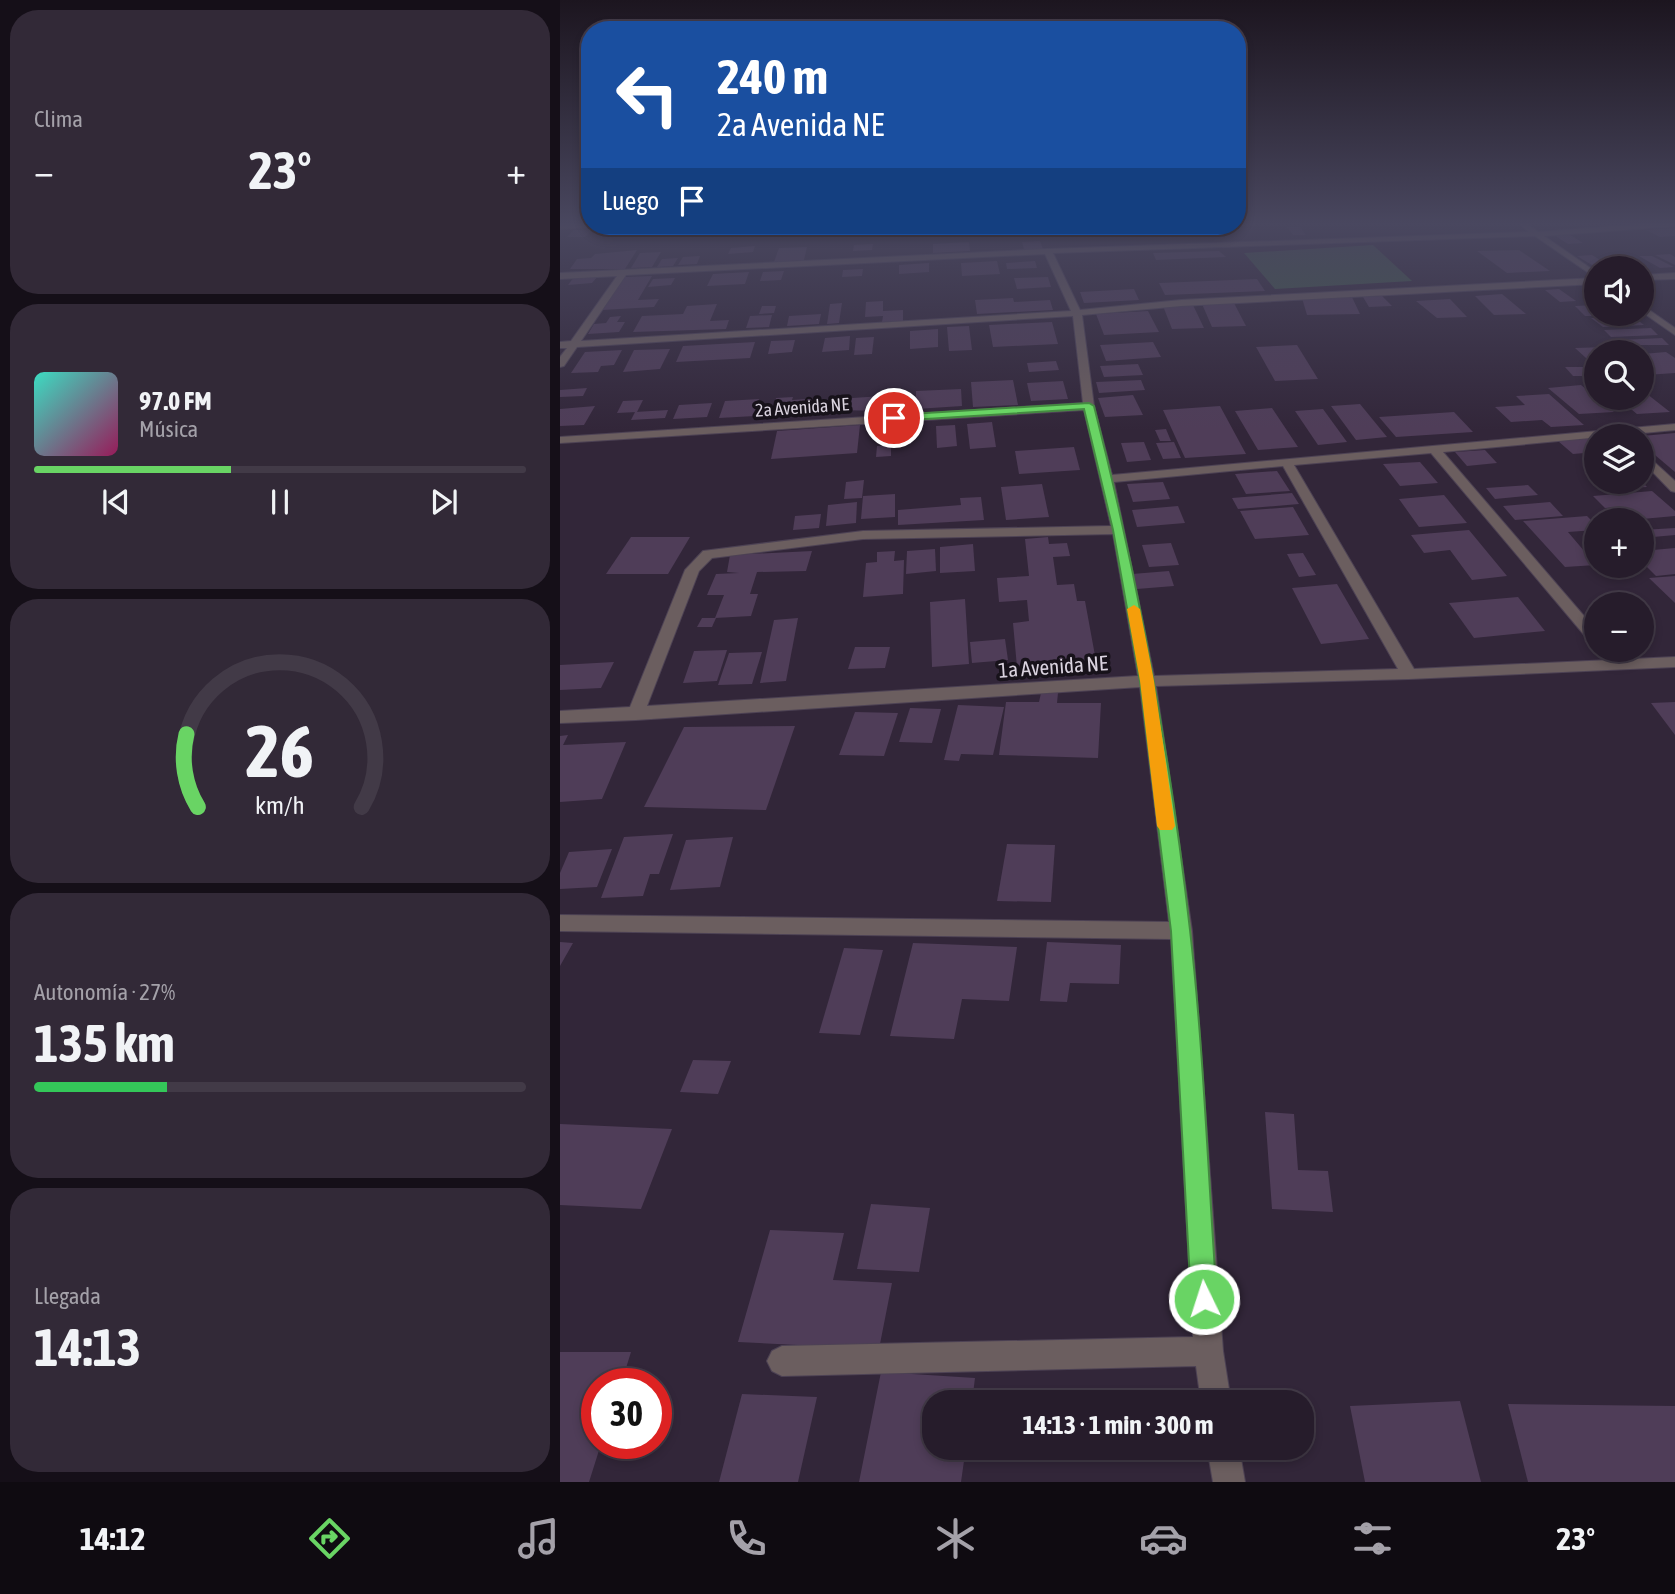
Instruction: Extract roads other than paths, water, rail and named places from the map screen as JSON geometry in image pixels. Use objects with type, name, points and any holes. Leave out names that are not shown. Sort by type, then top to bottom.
[{"type":"street","points":[[560,364],[610,291]]},
{"type":"street","points":[[1067,291],[1077,313],[1089,406],[1119,530],[1147,681],[1181,931],[1208,1352],[1214,1390]]},
{"type":"street","points":[[560,345],[1386,291]]},
{"type":"street","points":[[1654,317],[1675,332]]},
{"type":"street","name":"2a Avenida NE","points":[[560,440],[1089,406]]},
{"type":"street","points":[[1654,430],[1675,427]]},
{"type":"street","points":[[1105,479],[1584,437]]},
{"type":"street","points":[[1435,450],[1584,626]]},
{"type":"street","points":[[1287,463],[1409,674]]},
{"type":"street","points":[[1654,467],[1675,488]]},
{"type":"street","points":[[636,714],[692,570],[708,554],[863,535],[1119,530]]},
{"type":"street","name":"1a Avenida NE","points":[[560,717],[1147,681],[1409,674],[1675,662]]},
{"type":"street","points":[[560,923],[1181,931]]},
{"type":"street","points":[[782,1361],[1208,1352]]},
{"type":"street","points":[[1225,1460],[1229,1482]]}]
